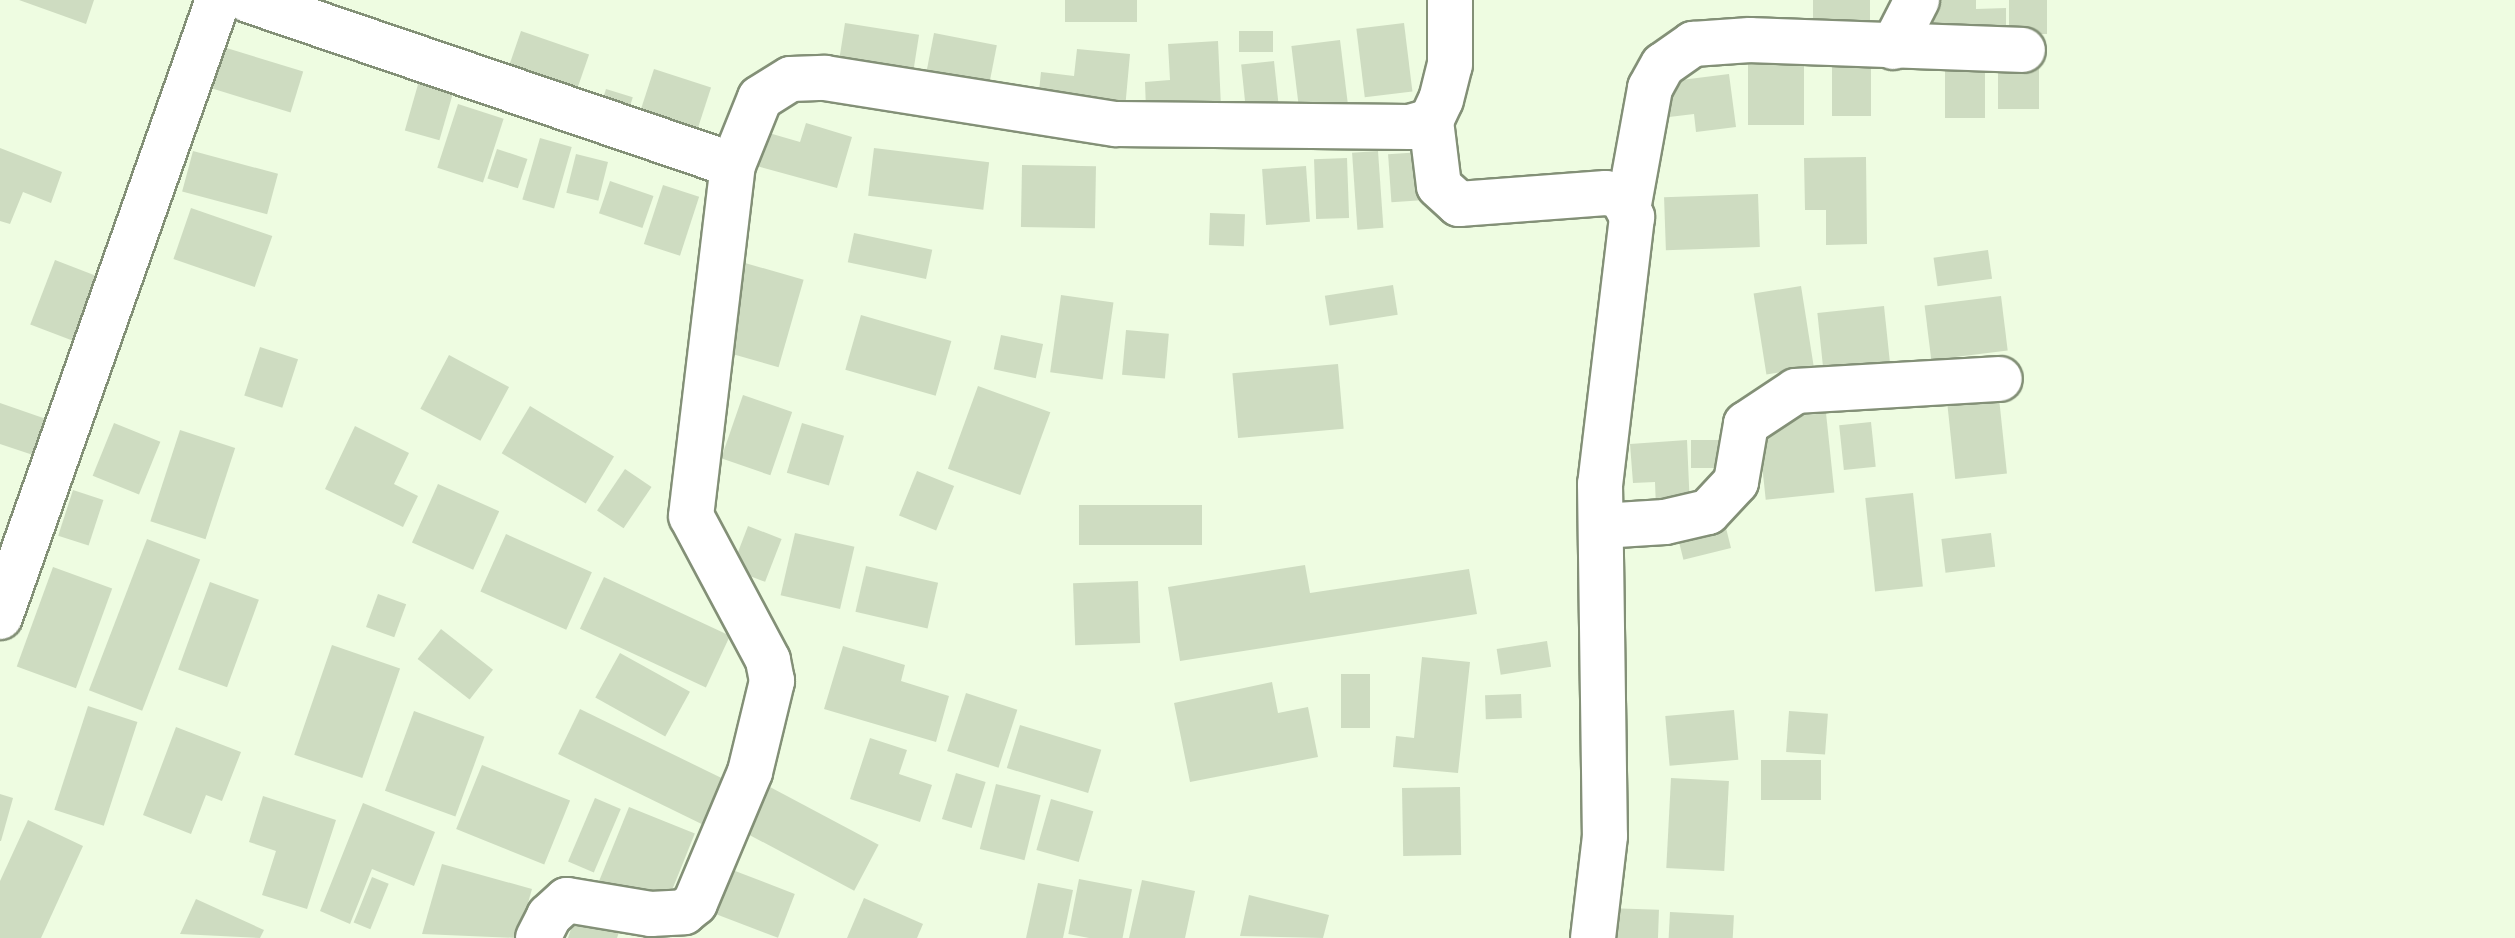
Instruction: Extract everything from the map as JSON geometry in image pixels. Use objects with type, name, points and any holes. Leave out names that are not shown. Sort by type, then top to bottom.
[{"type":"street","points":[[0,617],[218,0]]},
{"type":"street","points":[[248,0],[733,165]]},
{"type":"street","points":[[1450,0],[1450,65],[1431,121],[1439,186],[1459,204],[1606,193],[1629,204]]},
{"type":"street","points":[[1893,47],[1917,0]]},
{"type":"street","points":[[1593,938],[1605,836],[1600,484],[1632,217],[1629,204],[1650,88],[1674,54],[1693,44],[1750,40],[2023,50]]},
{"type":"street","points":[[538,938],[549,916],[567,900],[651,914],[684,912],[695,903],[750,772],[772,681],[768,660],[691,516],[733,165],[760,98],[791,79],[825,78],[1116,124],[1393,129],[1431,121]]},
{"type":"street","points":[[1601,526],[1708,512],[1736,482],[1746,424],[1796,391],[2000,379]]},
{"type":"building","points":[[19,0],[94,0],[86,24]]},
{"type":"building","points":[[1065,0],[1137,0],[1137,22],[1065,22]]},
{"type":"building","points":[[1813,0],[1870,0],[1870,28],[1813,28]]},
{"type":"building","points":[[1931,0],[1976,0],[1976,9],[2006,8],[2006,36],[1932,37]]},
{"type":"building","points":[[2009,0],[2047,0],[2047,34],[2009,34]]},
{"type":"building","points":[[845,23],[919,35],[912,78],[838,66]]},
{"type":"building","points":[[1404,23],[1412,91],[1365,97],[1356,29]]},
{"type":"building","points":[[521,31],[589,54],[576,91],[508,68]]},
{"type":"building","points":[[1239,31],[1273,31],[1273,52],[1239,52]]},
{"type":"building","points":[[934,33],[997,45],[988,90],[925,78]]},
{"type":"building","points":[[1340,40],[1348,104],[1299,109],[1291,46]]},
{"type":"building","points":[[1218,41],[1221,107],[1146,110],[1145,82],[1170,80],[1168,44]]},
{"type":"building","points":[[220,46],[303,71],[291,113],[207,87]]},
{"type":"building","points":[[1077,49],[1130,54],[1125,109],[1038,101],[1041,72],[1074,76]]},
{"type":"building","points":[[1832,58],[1871,58],[1871,116],[1832,116]]},
{"type":"building","points":[[1748,60],[1804,60],[1804,125],[1748,125]]},
{"type":"building","points":[[1274,61],[1279,107],[1246,110],[1241,64]]},
{"type":"building","points":[[1998,62],[2039,62],[2039,109],[1998,109]]},
{"type":"building","points":[[423,67],[458,77],[439,140],[405,130]]},
{"type":"building","points":[[1945,68],[1985,68],[1985,118],[1945,118]]},
{"type":"building","points":[[654,69],[711,88],[693,142],[636,123]]},
{"type":"building","points":[[1729,74],[1736,127],[1696,132],[1694,114],[1669,117],[1665,82]]},
{"type":"building","points":[[606,89],[633,97],[628,112],[601,104]]},
{"type":"building","points":[[458,104],[504,119],[483,183],[437,168]]},
{"type":"building","points":[[806,123],[852,137],[837,188],[753,165],[762,131],[800,142]]},
{"type":"building","points":[[540,138],[572,147],[554,209],[522,200]]},
{"type":"building","points":[[0,148],[62,172],[51,203],[23,192],[10,224],[0,221]]},
{"type":"building","points":[[874,148],[989,162],[983,210],[868,196]]},
{"type":"building","points":[[497,149],[527,159],[518,188],[487,178]]},
{"type":"building","points":[[193,151],[278,174],[267,214],[182,192]]},
{"type":"building","points":[[1378,151],[1383,228],[1357,230],[1352,153]]},
{"type":"building","points":[[1422,152],[1425,200],[1391,202],[1388,154]]},
{"type":"building","points":[[576,154],[608,162],[598,201],[566,193]]},
{"type":"building","points":[[1866,157],[1867,244],[1826,245],[1826,210],[1805,210],[1804,158]]},
{"type":"building","points":[[1347,158],[1349,218],[1316,219],[1314,159]]},
{"type":"building","points":[[1022,165],[1096,166],[1095,228],[1021,227]]},
{"type":"building","points":[[1306,166],[1310,222],[1266,225],[1262,169]]},
{"type":"building","points":[[610,181],[653,196],[642,228],[599,213]]},
{"type":"building","points":[[663,185],[699,197],[680,256],[644,244]]},
{"type":"building","points":[[1758,194],[1760,247],[1666,250],[1664,197]]},
{"type":"building","points":[[191,208],[272,236],[255,287],[173,259]]},
{"type":"building","points":[[1210,213],[1245,214],[1244,246],[1209,245]]},
{"type":"building","points":[[854,233],[932,250],[926,279],[848,262]]},
{"type":"building","points":[[1988,250],[1992,279],[1938,286],[1934,258]]},
{"type":"building","points":[[55,260],[110,281],[85,346],[30,324]]},
{"type":"building","points":[[745,263],[804,280],[779,367],[720,350]]},
{"type":"building","points":[[1393,285],[1398,315],[1330,325],[1325,296]]},
{"type":"building","points":[[1801,286],[1814,367],[1766,374],[1754,294]]},
{"type":"building","points":[[1061,295],[1113,302],[1103,380],[1050,372]]},
{"type":"building","points":[[2001,296],[2008,351],[1931,360],[1925,305]]},
{"type":"building","points":[[1884,306],[1890,362],[1823,369],[1817,313]]},
{"type":"building","points":[[861,315],[951,341],[936,396],[845,370]]},
{"type":"building","points":[[1126,330],[1169,334],[1165,379],[1122,375]]},
{"type":"building","points":[[1001,335],[1043,344],[1036,378],[994,369]]},
{"type":"building","points":[[260,347],[298,359],[282,408],[244,396]]},
{"type":"building","points":[[449,355],[509,387],[480,441],[420,409]]},
{"type":"building","points":[[1338,364],[1344,429],[1238,438],[1232,373]]},
{"type":"building","points":[[978,386],[1050,412],[1020,495],[948,469]]},
{"type":"building","points":[[743,395],[792,412],[770,475],[721,458]]},
{"type":"building","points":[[1999,398],[2007,474],[1955,479],[1947,403]]},
{"type":"building","points":[[0,403],[49,420],[36,456],[0,444]]},
{"type":"building","points":[[530,406],[614,456],[586,504],[502,453]]},
{"type":"building","points":[[1826,413],[1834,493],[1766,500],[1757,420]]},
{"type":"building","points":[[1871,422],[1876,467],[1844,470],[1839,425]]},
{"type":"building","points":[[114,423],[160,442],[139,495],[93,476]]},
{"type":"building","points":[[802,423],[844,436],[829,486],[787,473]]},
{"type":"building","points":[[355,426],[409,453],[394,484],[418,496],[403,527],[325,489]]},
{"type":"building","points":[[180,430],[235,448],[205,539],[150,521]]},
{"type":"building","points":[[1687,440],[1690,508],[1656,509],[1655,482],[1633,483],[1630,444]]},
{"type":"building","points":[[1691,440],[1721,440],[1721,468],[1691,468]]},
{"type":"building","points":[[625,469],[652,487],[624,528],[597,510]]},
{"type":"building","points":[[917,471],[954,486],[936,530],[899,516]]},
{"type":"building","points":[[438,484],[499,511],[473,570],[412,542]]},
{"type":"building","points":[[73,490],[103,500],[89,546],[58,536]]},
{"type":"building","points":[[1913,493],[1923,586],[1875,592],[1865,498]]},
{"type":"building","points":[[1079,505],[1202,505],[1202,545],[1079,545]]},
{"type":"building","points":[[1723,516],[1731,548],[1683,560],[1675,528]]},
{"type":"building","points":[[748,526],[782,539],[765,582],[732,569]]},
{"type":"building","points":[[795,533],[854,547],[840,609],[781,595]]},
{"type":"building","points":[[1991,533],[1995,567],[1946,573],[1941,539]]},
{"type":"building","points":[[506,534],[592,572],[566,630],[480,592]]},
{"type":"building","points":[[147,539],[200,559],[142,711],[89,690]]},
{"type":"building","points":[[1305,565],[1310,593],[1469,569],[1477,614],[1180,661],[1168,587]]},
{"type":"building","points":[[866,566],[938,583],[928,628],[855,612]]},
{"type":"building","points":[[53,567],[112,589],[76,688],[17,667]]},
{"type":"building","points":[[604,577],[730,636],[706,687],[580,629]]},
{"type":"building","points":[[1138,581],[1140,643],[1075,645],[1073,583]]},
{"type":"building","points":[[210,582],[259,600],[227,687],[178,669]]},
{"type":"building","points":[[378,594],[406,604],[394,637],[366,627]]},
{"type":"building","points":[[441,629],[493,670],[470,700],[418,659]]},
{"type":"building","points":[[1547,641],[1551,667],[1501,675],[1497,649]]},
{"type":"building","points":[[332,645],[400,668],[362,778],[294,755]]},
{"type":"building","points":[[843,646],[905,665],[901,681],[949,696],[936,742],[824,709]]},
{"type":"building","points":[[620,653],[690,692],[665,736],[595,698]]},
{"type":"building","points":[[1422,657],[1470,662],[1458,773],[1393,767],[1396,736],[1414,738]]},
{"type":"building","points":[[1341,674],[1370,674],[1370,728],[1341,728]]},
{"type":"building","points":[[1272,682],[1278,713],[1308,707],[1318,757],[1190,782],[1174,703]]},
{"type":"building","points":[[966,693],[1017,710],[999,768],[947,751]]},
{"type":"building","points":[[1521,694],[1522,718],[1486,719],[1485,695]]},
{"type":"building","points":[[88,706],[137,722],[104,826],[54,810]]},
{"type":"building","points":[[580,709],[729,782],[707,827],[558,754]]},
{"type":"building","points":[[1734,710],[1738,760],[1670,766],[1665,716]]},
{"type":"building","points":[[414,711],[484,737],[455,817],[385,791]]},
{"type":"building","points":[[1789,711],[1828,714],[1825,755],[1786,752]]},
{"type":"building","points":[[1020,725],[1101,750],[1088,793],[1007,768]]},
{"type":"building","points":[[176,727],[241,752],[222,801],[206,795],[191,834],[143,815]]},
{"type":"building","points":[[870,738],[907,750],[899,774],[932,785],[920,822],[850,799]]},
{"type":"building","points":[[1761,760],[1821,760],[1821,800],[1761,800]]},
{"type":"building","points":[[482,765],[570,801],[544,865],[456,829]]},
{"type":"building","points":[[956,773],[986,782],[972,828],[942,819]]},
{"type":"building","points":[[1671,778],[1729,781],[1724,871],[1666,868]]},
{"type":"building","points":[[755,779],[879,845],[854,891],[731,825]]},
{"type":"building","points":[[996,784],[1041,795],[1024,860],[980,849]]},
{"type":"building","points":[[1460,787],[1461,855],[1403,856],[1402,788]]},
{"type":"building","points":[[0,794],[13,798],[1,841],[0,841]]},
{"type":"building","points":[[263,796],[336,820],[307,909],[262,895],[276,851],[249,842]]},
{"type":"building","points":[[595,798],[621,809],[594,872],[568,862]]},
{"type":"building","points":[[1051,799],[1093,811],[1079,862],[1036,850]]},
{"type":"building","points":[[363,803],[435,832],[414,886],[372,869],[350,924],[320,911]]},
{"type":"building","points":[[629,807],[695,834],[664,910],[598,883]]},
{"type":"building","points":[[28,820],[83,846],[41,938],[0,938],[0,881]]},
{"type":"building","points":[[442,864],[532,889],[518,938],[422,934]]},
{"type":"building","points":[[722,866],[795,894],[778,938],[705,910]]},
{"type":"building","points":[[372,877],[389,884],[370,929],[354,922]]},
{"type":"building","points":[[1079,879],[1132,889],[1123,938],[1089,938],[1068,934]]},
{"type":"building","points":[[1142,880],[1195,891],[1185,938],[1129,938]]},
{"type":"building","points":[[1038,883],[1073,890],[1063,938],[1026,938]]},
{"type":"building","points":[[1249,895],[1329,915],[1323,938],[1240,936]]},
{"type":"building","points":[[864,898],[923,924],[917,938],[847,938]]},
{"type":"building","points":[[196,899],[264,930],[260,938],[180,934]]},
{"type":"building","points":[[1606,908],[1659,910],[1658,938],[1605,938]]},
{"type":"building","points":[[577,911],[621,926],[617,938],[568,938]]},
{"type":"building","points":[[1670,912],[1734,915],[1733,938],[1669,938]]}]
